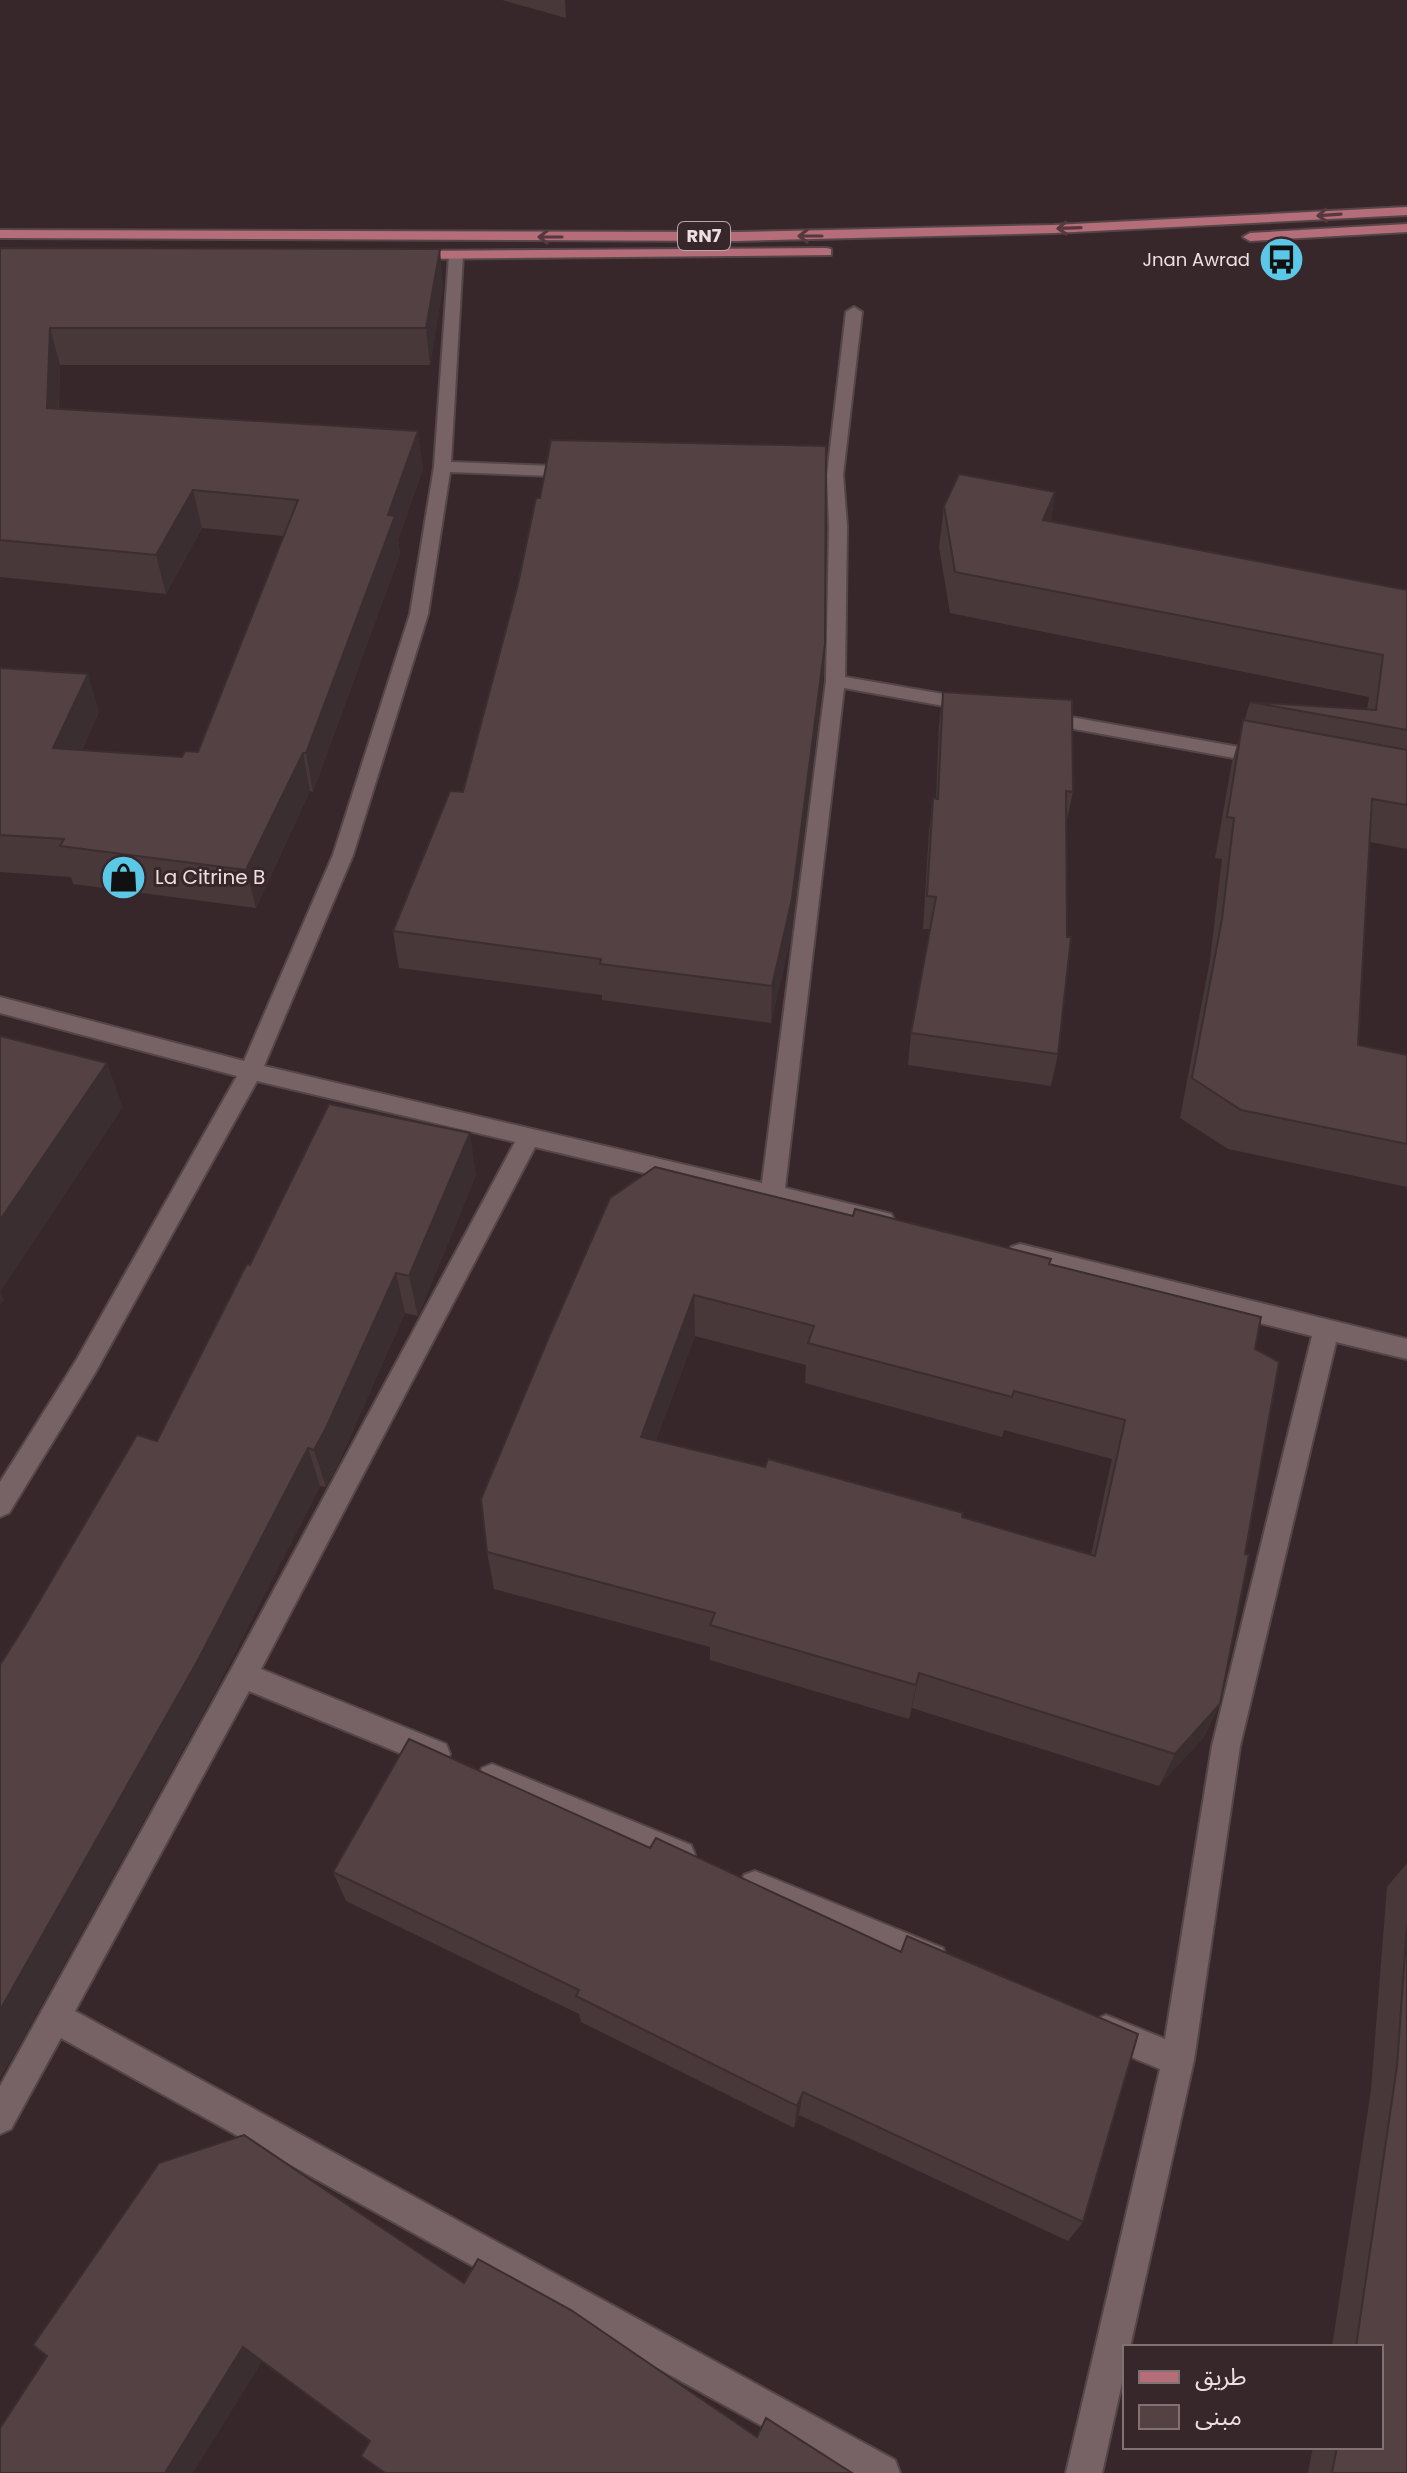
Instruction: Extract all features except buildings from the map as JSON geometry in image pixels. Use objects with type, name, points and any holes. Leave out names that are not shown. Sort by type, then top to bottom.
[{"type":"main road","name":"RN7","points":[[0,234],[457,238],[841,235],[1145,226],[1407,211]]},
{"type":"main road","points":[[1238,237],[1407,228]]},
{"type":"main road","points":[[1020,247],[1114,243]]},
{"type":"main road","points":[[877,251],[988,248]]},
{"type":"main road","name":"RN7","points":[[393,255],[845,252]]},
{"type":"street","points":[[0,1505],[86,1366],[251,1071],[343,855],[415,629],[442,467],[456,255]]},
{"type":"street","points":[[772,1195],[835,681],[838,526],[828,474],[854,312]]},
{"type":"street","points":[[442,467],[601,472]]},
{"type":"street","points":[[835,681],[990,709]]},
{"type":"street","points":[[1020,714],[1283,761]]},
{"type":"street","points":[[0,1005],[251,1071],[911,1228]]},
{"type":"street","points":[[0,2118],[243,1675],[529,1137]]},
{"type":"street","points":[[1004,1250],[1407,1349]]},
{"type":"street","points":[[1084,2473],[1178,2060],[1226,1746],[1327,1327]]},
{"type":"street","points":[[243,1675],[959,1970]]},
{"type":"street","points":[[55,2017],[882,2473]]},
{"type":"street","points":[[1076,2018],[1178,2060]]},
{"type":"place","name":"Jnan Awrad","points":[[1281,260]]},
{"type":"place","name":"La Citrine B","points":[[124,877]]}]
